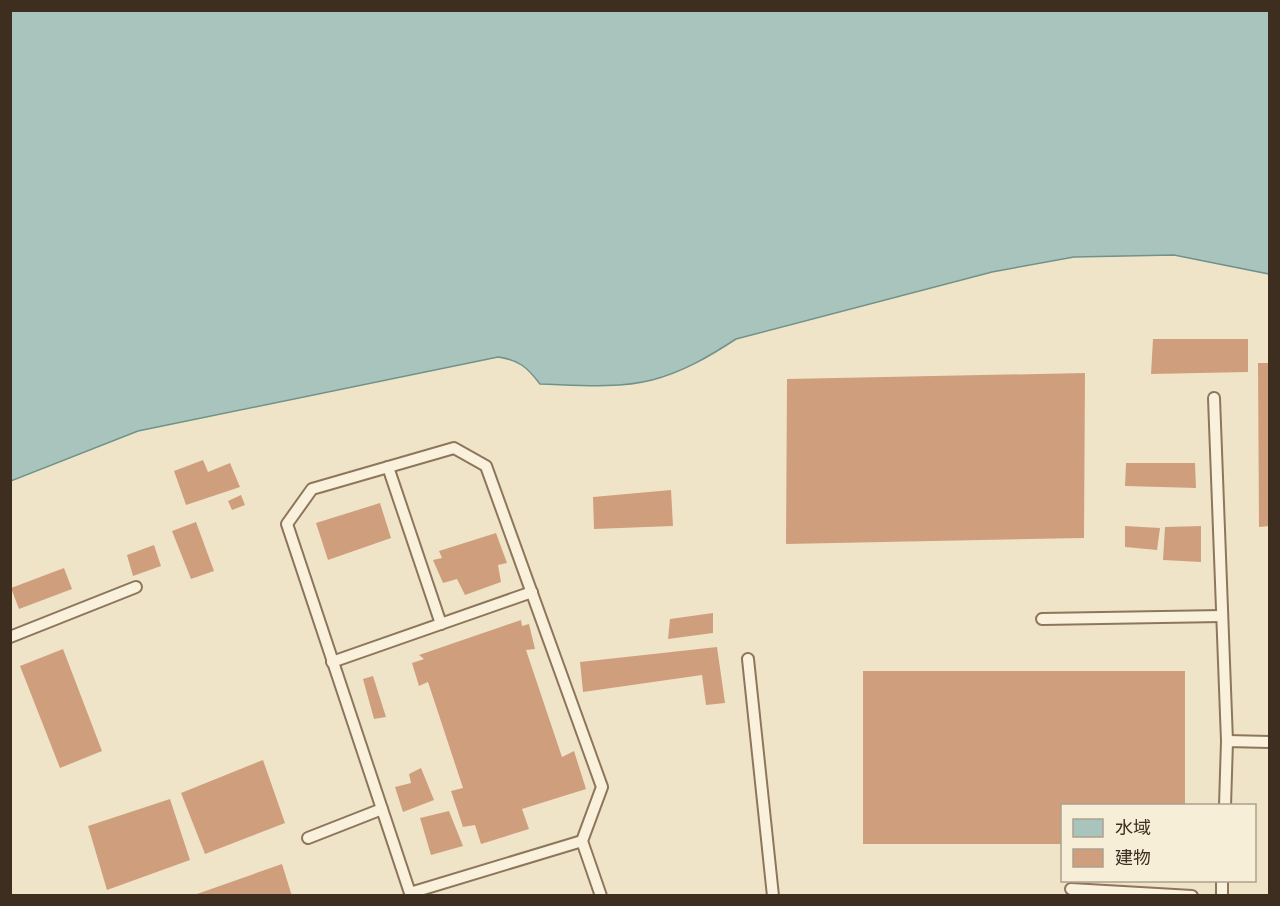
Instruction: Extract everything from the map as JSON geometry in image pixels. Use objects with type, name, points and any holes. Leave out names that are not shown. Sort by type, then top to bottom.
[{"type":"lane","points":[[1214,398],[1227,741],[1225,804]]},
{"type":"lane","points":[[582,841],[410,894],[287,524],[312,489],[454,447],[486,466],[602,787],[582,841],[601,896]]},
{"type":"lane","points":[[388,467],[441,624]]},
{"type":"lane","points":[[10,637],[136,587]]},
{"type":"lane","points":[[332,662],[532,592]]},
{"type":"lane","points":[[1042,620],[1222,616]]},
{"type":"lane","points":[[748,659],[773,896]]},
{"type":"lane","points":[[1227,741],[1269,742]]},
{"type":"lane","points":[[308,838],[382,809]]},
{"type":"lane","points":[[1071,889],[1192,896]]},
{"type":"water","points":[[11,10],[1269,11],[1269,274],[1174,255],[1074,257],[992,272],[736,339],[675,373],[639,383],[582,386],[540,384],[522,365],[498,357],[138,431],[11,481]]},
{"type":"building","points":[[1153,339],[1248,339],[1248,372],[1151,374]]},
{"type":"building","points":[[1258,363],[1270,363],[1270,526],[1259,527]]},
{"type":"building","points":[[1085,373],[1084,538],[786,544],[787,379]]},
{"type":"building","points":[[203,460],[208,472],[230,463],[240,487],[186,505],[174,471]]},
{"type":"building","points":[[1126,463],[1195,463],[1196,488],[1125,486]]},
{"type":"building","points":[[671,490],[673,526],[594,529],[593,497]]},
{"type":"building","points":[[241,495],[245,505],[232,510],[228,501]]},
{"type":"building","points":[[380,503],[391,538],[328,560],[316,523]]},
{"type":"building","points":[[196,522],[214,571],[191,579],[172,531]]},
{"type":"building","points":[[1125,526],[1160,528],[1157,550],[1125,547]]},
{"type":"building","points":[[1201,526],[1201,562],[1163,560],[1165,527]]},
{"type":"building","points":[[496,533],[507,563],[498,565],[501,582],[465,595],[457,579],[443,583],[433,560],[442,558],[439,551]]},
{"type":"building","points":[[154,545],[161,566],[133,576],[127,555]]},
{"type":"building","points":[[64,568],[72,589],[19,609],[11,588]]},
{"type":"building","points":[[713,613],[713,633],[668,639],[670,619]]},
{"type":"building","points":[[521,620],[522,626],[529,624],[535,649],[526,650],[562,757],[574,751],[586,789],[522,809],[529,829],[481,844],[475,825],[463,827],[451,791],[463,788],[428,682],[419,686],[412,663],[424,659],[419,655]]},
{"type":"building","points":[[717,647],[725,703],[706,705],[702,675],[583,692],[580,662]]},
{"type":"building","points":[[63,649],[102,751],[60,768],[20,666]]},
{"type":"building","points":[[863,671],[1185,671],[1185,804],[1061,804],[1061,844],[863,844]]},
{"type":"building","points":[[373,676],[386,717],[374,719],[363,679]]},
{"type":"building","points":[[263,760],[285,823],[205,854],[181,793]]},
{"type":"building","points":[[421,768],[434,800],[403,812],[395,787],[411,783],[409,774]]},
{"type":"building","points":[[170,799],[190,860],[107,890],[88,826]]},
{"type":"building","points":[[449,811],[463,846],[431,855],[420,818]]},
{"type":"building","points":[[282,864],[292,896],[194,896],[194,895]]}]
